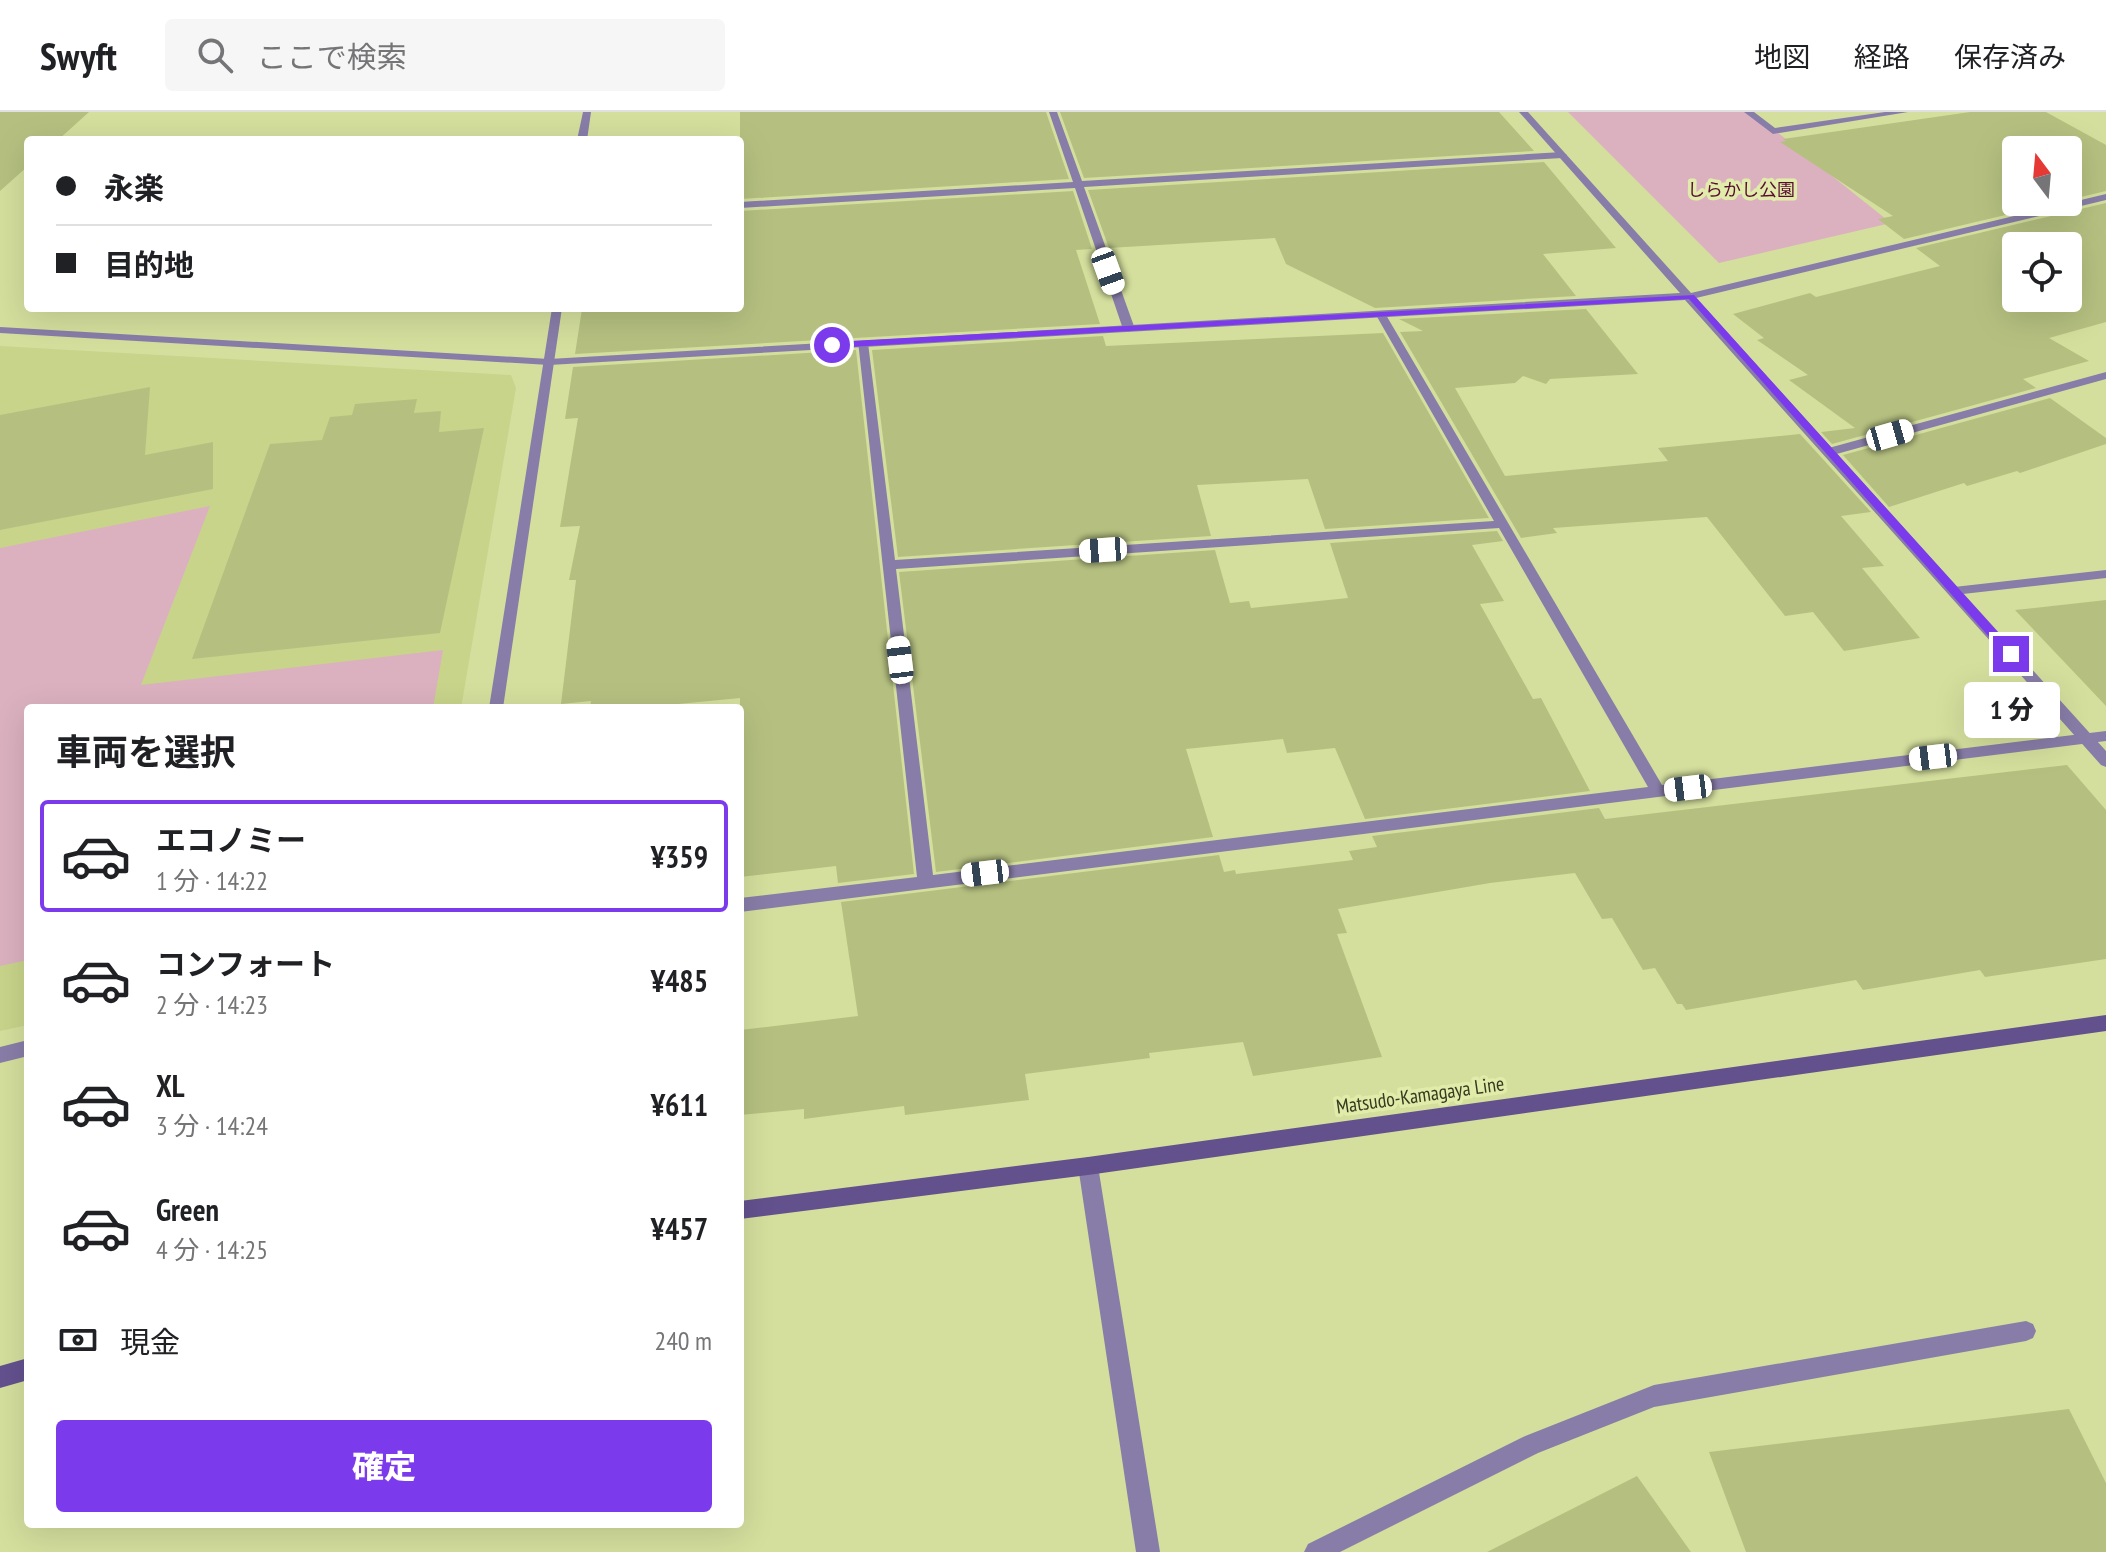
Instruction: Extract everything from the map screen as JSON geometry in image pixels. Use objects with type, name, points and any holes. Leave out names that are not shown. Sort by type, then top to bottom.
[{"type":"main road","name":"Matsudo-Kamagaya Line","points":[[744,1209],[1088,1166],[2106,1023]]},
{"type":"main road","points":[[0,1377],[24,1370]]},
{"type":"street","points":[[583,136],[587,112]]},
{"type":"street","points":[[1053,112],[1129,329]]},
{"type":"street","points":[[1523,112],[2106,761]]},
{"type":"street","points":[[1748,112],[1773,131],[1904,112]]},
{"type":"street","points":[[744,205],[1562,155]]},
{"type":"street","points":[[0,330],[549,362],[1691,296],[2106,197]]},
{"type":"street","points":[[497,704],[556,312]]},
{"type":"street","points":[[1381,315],[1658,791]]},
{"type":"street","points":[[862,343],[926,881]]},
{"type":"street","points":[[1829,452],[2106,375]]},
{"type":"street","points":[[888,565],[1502,524]]},
{"type":"street","points":[[1954,591],[2106,574]]},
{"type":"street","points":[[744,904],[2106,736]]},
{"type":"street","points":[[0,1055],[24,1049]]},
{"type":"street","points":[[1088,1166],[1148,1552]]},
{"type":"street","points":[[1316,1552],[1531,1445],[1654,1396],[2026,1331]]},
{"type":"shaded area","points":[[0,346],[511,375],[516,388],[462,704],[24,704],[24,1026],[0,1031]]},
{"type":"green space","name":"しらかし公園","points":[[1568,112],[1752,112],[1891,223],[1719,263]]},
{"type":"green space","points":[[210,506],[141,685],[443,650],[434,704],[24,704],[24,961],[0,966],[0,548]]},
{"type":"building","points":[[0,112],[89,112],[62,136],[24,136],[24,170],[0,191]]},
{"type":"building","points":[[740,112],[1046,112],[1069,179],[744,199],[744,136],[740,136]]},
{"type":"building","points":[[1060,112],[1499,112],[1534,151],[1084,178]]},
{"type":"building","points":[[1970,112],[2046,112],[2106,145],[2106,191],[2082,197],[2082,136],[2002,136],[2002,216],[1904,239],[1878,219],[1893,216],[1780,142],[1786,141],[1783,139]]},
{"type":"building","points":[[1544,162],[1616,248],[1543,254],[1576,296],[1375,308],[1286,264],[1275,238],[1109,248],[1088,190]]},
{"type":"building","points":[[1073,191],[1092,249],[1076,250],[1100,324],[575,354],[582,312],[744,312],[744,211]]},
{"type":"building","points":[[2106,203],[2106,322],[2049,338],[2089,361],[2023,379],[2036,388],[1832,444],[1821,432],[1855,428],[1789,380],[1808,375],[1757,340],[1764,338],[1733,314],[1810,293],[1816,297],[1940,266],[1916,248],[2051,216],[2082,216],[2082,209]]},
{"type":"building","points":[[1586,309],[1638,374],[1550,379],[1546,384],[1523,376],[1515,383],[1455,388],[1505,476],[1668,461],[1658,448],[1800,434],[1871,512],[1841,516],[1884,566],[1862,568],[1920,638],[1844,651],[1813,612],[1785,616],[1707,517],[1553,528],[1557,533],[1521,538],[1400,332],[1423,331],[1399,319]]},
{"type":"building","points":[[1383,333],[1489,518],[1325,529],[1308,479],[1197,485],[1211,536],[898,557],[872,350],[1103,336],[1106,346]]},
{"type":"building","points":[[856,350],[914,874],[838,883],[836,866],[744,877],[744,704],[740,704],[740,698],[678,704],[591,704],[591,701],[561,704],[576,580],[569,580],[580,526],[560,527],[578,418],[565,419],[573,367]]},
{"type":"building","points":[[150,387],[145,455],[213,442],[213,489],[0,530],[0,415]]},
{"type":"building","points":[[2050,398],[2106,438],[2106,444],[2020,473],[2017,471],[1967,486],[1964,483],[1889,507],[1843,455]]},
{"type":"building","points":[[417,399],[414,413],[441,411],[439,432],[484,428],[440,633],[192,659],[270,444],[322,440],[330,417],[352,415],[355,404]]},
{"type":"building","points":[[1497,531],[1503,541],[1472,545],[1504,601],[1480,604],[1533,699],[1541,698],[1590,791],[1365,819],[1335,748],[1287,753],[1283,739],[1186,749],[1213,837],[936,872],[899,572],[1215,550],[1230,603],[1249,601],[1251,608],[1348,598],[1330,543]]},
{"type":"building","points":[[2106,600],[2106,706],[2015,610]]},
{"type":"building","points":[[2067,765],[2106,810],[2106,959],[1985,977],[1980,970],[1863,990],[1856,980],[1686,1010],[1682,1004],[1677,1004],[1655,968],[1643,970],[1612,918],[1602,919],[1575,873],[1490,883],[1338,909],[1347,933],[1337,934],[1382,1057],[1253,1076],[1243,1042],[1149,1053],[1150,1058],[1025,1074],[1029,1100],[905,1115],[904,1106],[804,1119],[804,1109],[744,1115],[744,1030],[858,1016],[841,902],[1219,855],[1224,872],[1235,870],[1236,874],[1353,860],[1349,851],[1377,847],[1372,836],[1599,808],[1605,819]]},
{"type":"building","points":[[2069,1409],[2106,1483],[2106,1552],[1746,1552],[1709,1452]]},
{"type":"building","points":[[1637,1476],[1691,1552],[1487,1552]]},
{"type":"route","points":[[832,345],[1691,296],[2011,654]]}]
